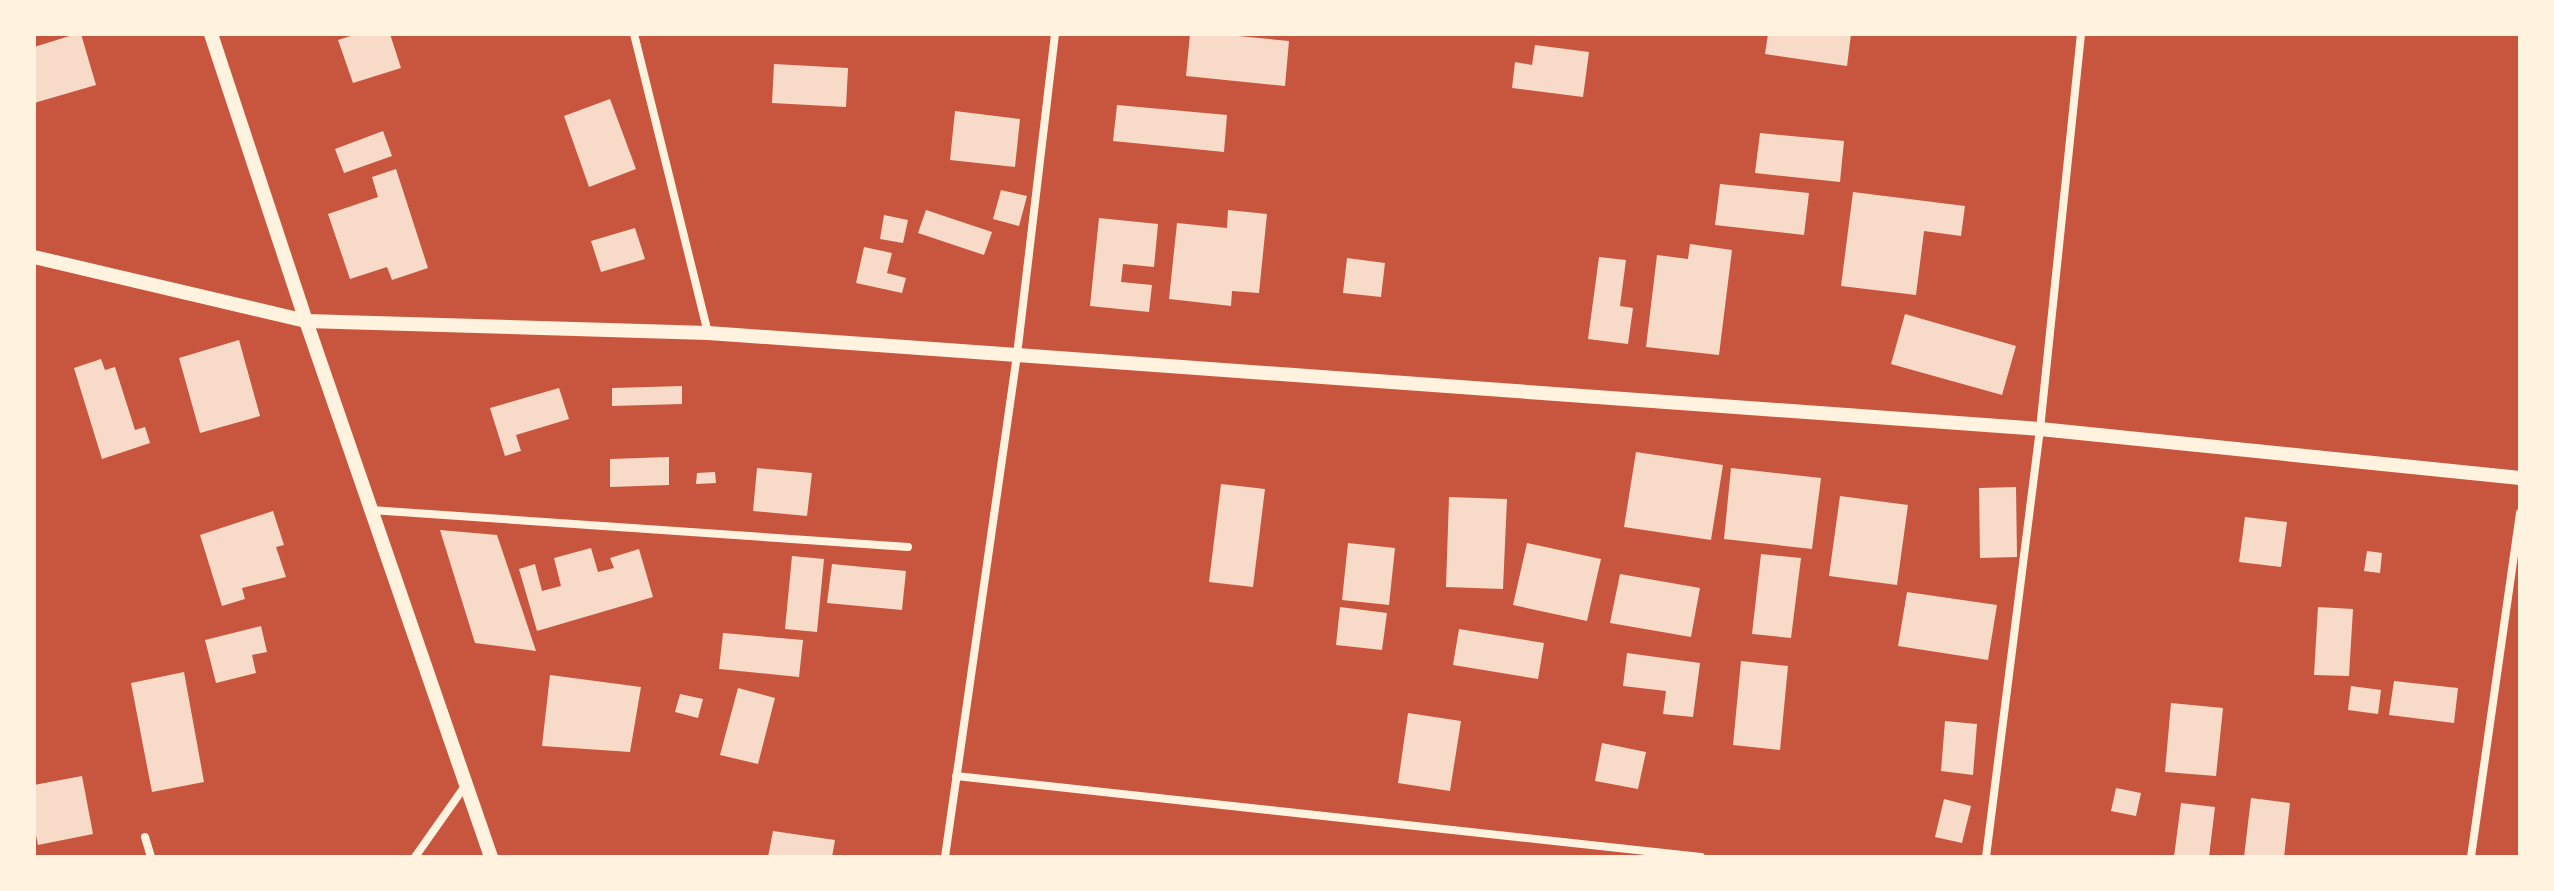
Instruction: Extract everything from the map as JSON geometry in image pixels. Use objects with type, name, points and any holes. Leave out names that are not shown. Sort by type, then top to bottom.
[{"type":"street","points":[[211,34],[370,510],[491,857]]},
{"type":"street","points":[[634,34],[708,333]]},
{"type":"street","points":[[945,857],[1017,355],[1055,34]]},
{"type":"street","points":[[1986,857],[2040,429],[2081,34]]},
{"type":"street","points":[[34,257],[306,321],[708,333],[2040,429],[2520,478]]},
{"type":"street","points":[[370,510],[908,547]]},
{"type":"street","points":[[2471,857],[2520,513]]},
{"type":"street","points":[[956,776],[1701,857]]},
{"type":"street","points":[[415,857],[465,786]]},
{"type":"street","points":[[145,837],[151,857]]},
{"type":"building","points":[[81,34],[96,85],[34,103],[34,47]]},
{"type":"building","points":[[357,34],[390,34],[401,68],[353,83],[338,40]]},
{"type":"building","points":[[1190,34],[1289,41],[1285,86],[1186,76]]},
{"type":"building","points":[[1768,34],[1851,34],[1847,66],[1765,54]]},
{"type":"building","points":[[1535,45],[1589,52],[1583,97],[1512,88],[1515,62],[1532,65]]},
{"type":"building","points":[[774,64],[848,68],[846,107],[772,103]]},
{"type":"building","points":[[610,99],[636,169],[589,187],[564,116]]},
{"type":"building","points":[[1117,105],[1227,115],[1224,152],[1113,141]]},
{"type":"building","points":[[955,111],[1020,119],[1015,167],[950,160]]},
{"type":"building","points":[[383,131],[392,156],[344,173],[335,149]]},
{"type":"building","points":[[1760,133],[1844,141],[1840,182],[1755,173]]},
{"type":"building","points":[[396,169],[428,268],[392,280],[387,267],[350,279],[328,214],[378,197],[372,177]]},
{"type":"building","points":[[1720,184],[1809,193],[1804,235],[1715,225]]},
{"type":"building","points":[[1001,190],[1027,196],[1019,226],[993,219]]},
{"type":"building","points":[[1853,192],[1965,206],[1961,236],[1924,231],[1916,295],[1841,286]]},
{"type":"building","points":[[926,210],[992,232],[984,255],[918,233]]},
{"type":"building","points":[[1228,210],[1267,214],[1259,293],[1232,291],[1231,306],[1169,299],[1177,223],[1227,228]]},
{"type":"building","points":[[884,215],[908,220],[903,243],[880,239]]},
{"type":"building","points":[[1099,218],[1158,224],[1154,267],[1123,264],[1121,282],[1152,285],[1149,312],[1090,306]]},
{"type":"building","points":[[635,228],[645,259],[601,272],[591,241]]},
{"type":"building","points":[[1690,244],[1732,250],[1719,355],[1646,347],[1657,255],[1688,259]]},
{"type":"building","points":[[864,247],[892,253],[887,273],[906,278],[902,293],[856,283]]},
{"type":"building","points":[[1599,257],[1626,260],[1620,306],[1633,308],[1628,344],[1588,339]]},
{"type":"building","points":[[1347,258],[1385,263],[1381,297],[1343,293]]},
{"type":"building","points":[[1905,314],[2016,346],[2002,395],[1891,364]]},
{"type":"building","points":[[239,340],[260,416],[200,433],[179,358]]},
{"type":"building","points":[[101,359],[105,370],[115,367],[135,430],[145,427],[150,443],[102,459],[74,368]]},
{"type":"building","points":[[682,386],[682,404],[612,406],[612,388]]},
{"type":"building","points":[[559,388],[569,419],[516,435],[521,451],[505,456],[490,408]]},
{"type":"building","points":[[1636,452],[1723,465],[1711,540],[1624,527]]},
{"type":"building","points":[[669,457],[669,485],[610,487],[610,459]]},
{"type":"building","points":[[757,468],[812,473],[807,516],[753,511]]},
{"type":"building","points":[[1731,468],[1821,478],[1812,549],[1724,539]]},
{"type":"building","points":[[715,472],[716,483],[696,484],[697,473]]},
{"type":"building","points":[[1221,484],[1265,489],[1253,587],[1209,582]]},
{"type":"building","points":[[2016,487],[2017,557],[1980,558],[1979,488]]},
{"type":"building","points":[[1840,496],[1908,505],[1897,585],[1829,576]]},
{"type":"building","points":[[1449,497],[1507,499],[1503,589],[1446,587]]},
{"type":"building","points":[[273,511],[284,545],[276,547],[286,577],[242,588],[245,599],[222,606],[200,535]]},
{"type":"building","points":[[2245,517],[2287,522],[2281,567],[2239,562]]},
{"type":"building","points":[[440,530],[497,535],[536,651],[475,643]]},
{"type":"building","points":[[1348,543],[1395,548],[1389,605],[1342,600]]},
{"type":"building","points":[[1527,543],[1601,559],[1587,621],[1513,605]]},
{"type":"building","points":[[591,548],[598,572],[614,568],[610,558],[639,549],[653,597],[537,631],[519,569],[535,564],[542,591],[561,586],[554,558]]},
{"type":"building","points":[[2367,551],[2382,553],[2380,573],[2364,571]]},
{"type":"building","points":[[1761,554],[1801,558],[1791,638],[1752,634]]},
{"type":"building","points":[[792,556],[824,559],[817,632],[785,629]]},
{"type":"building","points":[[832,564],[906,571],[902,610],[827,603]]},
{"type":"building","points":[[1620,574],[1700,588],[1691,637],[1610,623]]},
{"type":"building","points":[[1907,592],[1997,605],[1988,660],[1898,646]]},
{"type":"building","points":[[1340,607],[1387,613],[1382,650],[1336,645]]},
{"type":"building","points":[[2318,607],[2353,609],[2349,676],[2314,675]]},
{"type":"building","points":[[261,626],[267,652],[252,655],[256,673],[216,683],[205,640]]},
{"type":"building","points":[[1459,629],[1544,643],[1538,679],[1453,665]]},
{"type":"building","points":[[723,633],[803,640],[799,677],[719,669]]},
{"type":"building","points":[[1627,653],[1700,663],[1693,717],[1663,714],[1666,691],[1623,686]]},
{"type":"building","points":[[1741,661],[1788,666],[1780,750],[1733,745]]},
{"type":"building","points":[[184,672],[204,782],[152,792],[131,683]]},
{"type":"building","points":[[550,675],[641,687],[630,752],[542,746]]},
{"type":"building","points":[[2394,681],[2458,688],[2454,723],[2389,715]]},
{"type":"building","points":[[2351,686],[2381,690],[2378,714],[2348,710]]},
{"type":"building","points":[[738,688],[775,698],[758,764],[720,755]]},
{"type":"building","points":[[680,694],[703,699],[698,718],[675,712]]},
{"type":"building","points":[[2171,703],[2223,708],[2216,776],[2165,772]]},
{"type":"building","points":[[1408,713],[1461,721],[1450,791],[1398,783]]},
{"type":"building","points":[[1945,721],[1977,724],[1973,775],[1941,771]]},
{"type":"building","points":[[1602,743],[1646,752],[1638,789],[1595,781]]},
{"type":"building","points":[[82,776],[93,834],[38,845],[34,826],[34,785]]},
{"type":"building","points":[[2116,788],[2141,793],[2136,816],[2111,811]]},
{"type":"building","points":[[2251,798],[2290,803],[2284,857],[2244,857]]},
{"type":"building","points":[[1944,799],[1971,806],[1962,843],[1935,837]]},
{"type":"building","points":[[2181,803],[2215,807],[2209,857],[2174,857]]},
{"type":"building","points":[[773,831],[835,840],[832,857],[768,857]]}]
